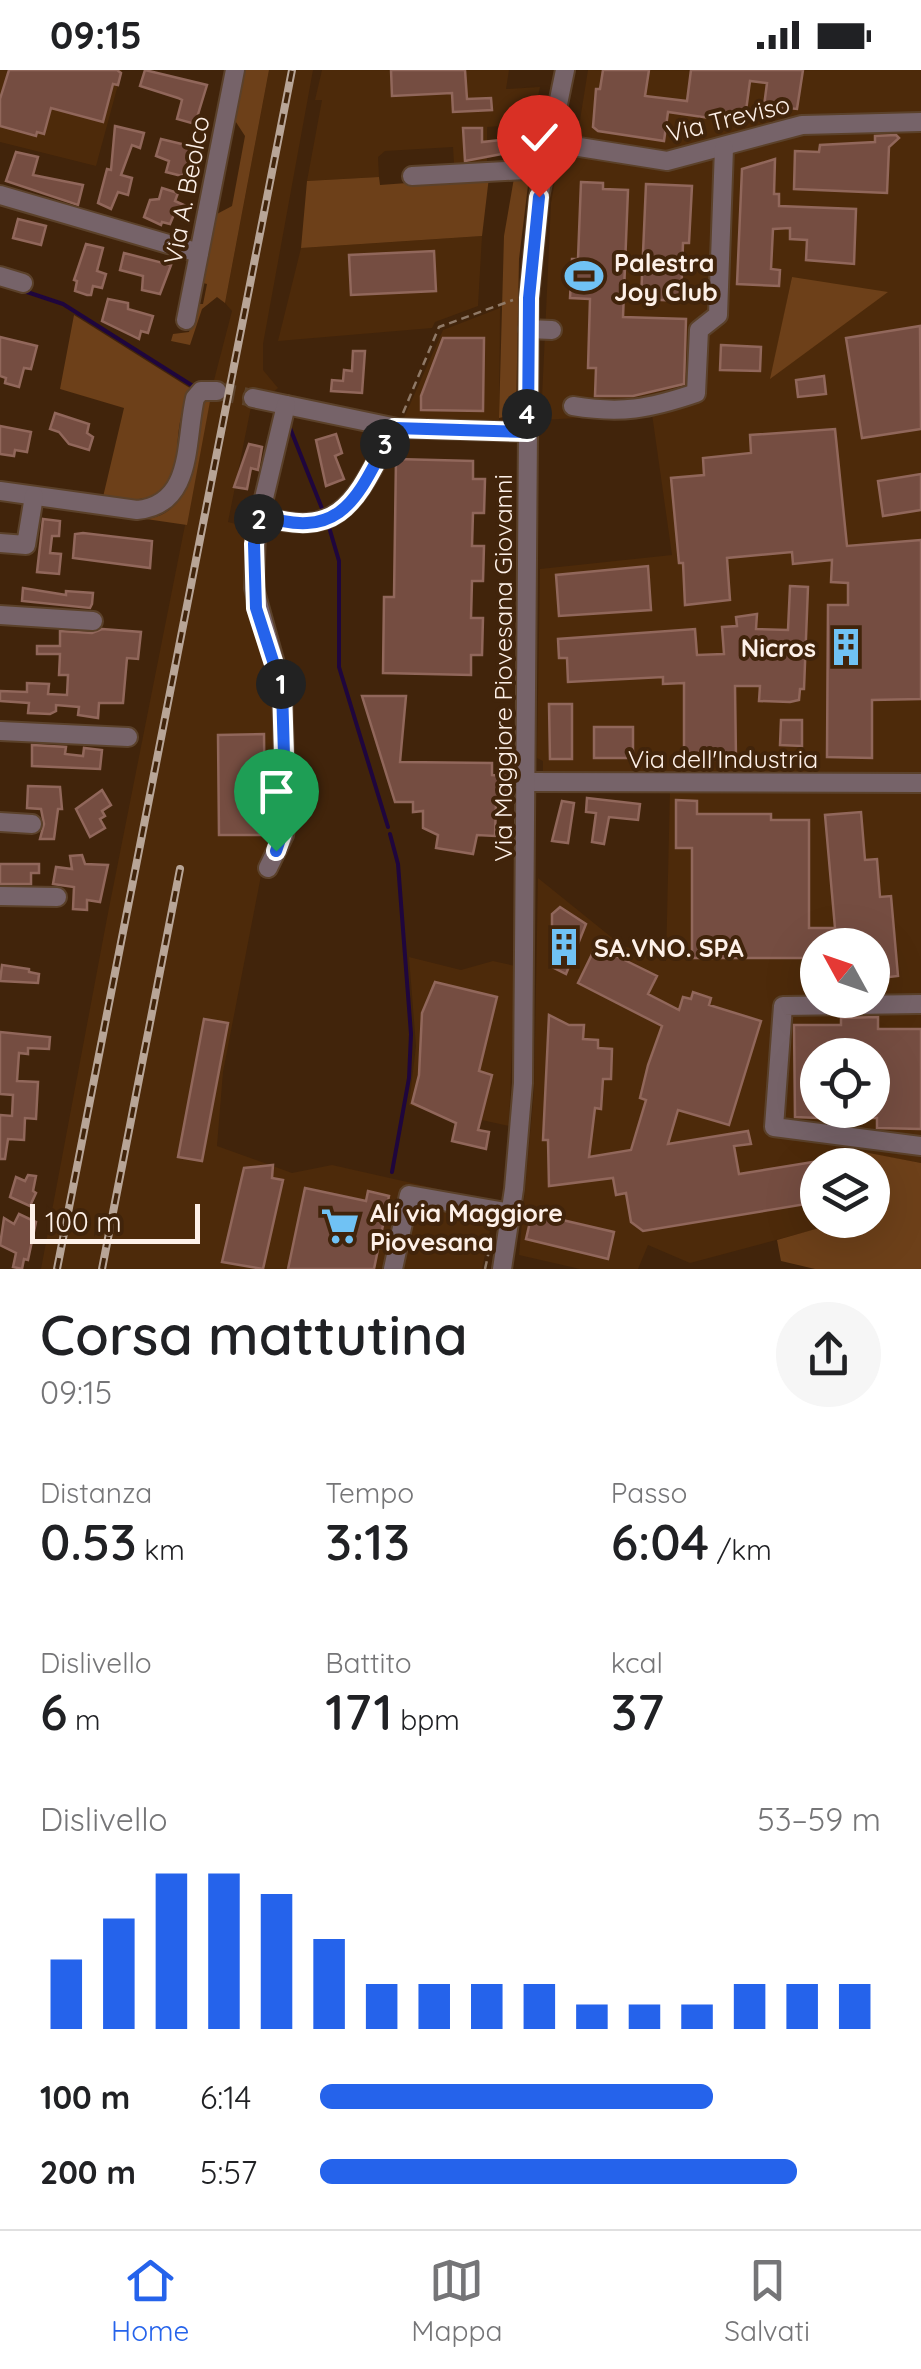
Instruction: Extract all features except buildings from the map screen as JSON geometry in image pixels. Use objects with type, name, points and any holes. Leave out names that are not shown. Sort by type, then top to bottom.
[{"type":"street","name":"Via A. Beolco","points":[[186,320],[235,70]]},
{"type":"street","name":"Via Maggiore Piovesana Giovanni","points":[[502,1269],[523,1083],[528,329],[544,169],[565,70]]},
{"type":"street","name":"Via Treviso","points":[[548,142],[667,161],[802,125],[921,122]]},
{"type":"street","points":[[572,406],[615,412],[656,407],[696,394],[699,330],[718,315],[724,148]]},
{"type":"street","points":[[412,176],[544,169]]},
{"type":"street","points":[[0,195],[199,253]]},
{"type":"street","points":[[0,276],[22,283]]},
{"type":"street","points":[[528,329],[552,330]]},
{"type":"street","points":[[0,491],[136,510],[158,506],[180,483],[195,398],[201,391],[217,392]]},
{"type":"street","points":[[253,398],[396,428],[528,432]]},
{"type":"street","points":[[268,868],[286,822],[282,689],[254,588],[254,544],[286,405]]},
{"type":"street","points":[[260,515],[300,522],[339,515],[356,496],[396,428]]},
{"type":"street","points":[[0,542],[26,544],[34,496]]},
{"type":"street","points":[[0,615],[93,621]]},
{"type":"street","points":[[0,731],[128,737]]},
{"type":"street","name":"Via dell'Industria","points":[[526,782],[921,783]]},
{"type":"street","points":[[0,822],[32,824]]},
{"type":"street","points":[[0,896],[57,897]]},
{"type":"street","points":[[921,1004],[783,1006],[774,1126],[921,1146]]},
{"type":"street","points":[[393,1269],[409,1194],[510,1214]]},
{"type":"path","points":[[396,428],[440,328],[520,299]]},
{"type":"path","points":[[486,1269],[492,1239]]},
{"type":"shaded area","points":[[0,70],[122,70],[96,166],[0,142]]},
{"type":"shaded area","points":[[241,70],[269,70],[225,303],[217,297],[202,309],[190,345],[171,341],[173,334],[189,332],[197,304],[203,304],[207,284],[199,282],[215,215],[232,206],[245,136],[232,116]]},
{"type":"shaded area","points":[[269,70],[313,70],[263,344],[263,370],[278,388],[272,393],[254,392],[228,522],[252,528],[246,612],[254,614],[277,686],[282,824],[264,860],[223,1072],[217,1146],[292,1173],[332,1165],[496,1202],[482,1269],[41,1269],[213,384],[232,311],[225,303]]},
{"type":"shaded area","points":[[322,70],[509,70],[506,89],[540,87],[532,124],[487,127],[487,164],[454,164],[453,147],[385,151],[378,157],[379,177],[307,181],[322,100],[315,100]]},
{"type":"shaded area","points":[[588,70],[921,70],[921,775],[543,775],[543,761],[537,758],[540,569],[672,555],[652,414],[541,420],[551,203],[558,164],[569,154],[572,141],[567,131],[580,120]],"holes":[[[792,277],[818,342],[771,378]]]},
{"type":"shaded area","points":[[379,177],[380,185],[489,177],[482,236],[301,248],[307,181]]},
{"type":"shaded area","points":[[529,177],[519,259],[516,414],[499,418],[504,236],[514,178]]},
{"type":"shaded area","points":[[482,236],[478,306],[435,322],[432,328],[278,341],[301,248]]},
{"type":"shaded area","points":[[792,277],[888,292],[770,379]]},
{"type":"shaded area","points":[[500,308],[499,423],[403,420],[443,330]]},
{"type":"shaded area","points":[[74,315],[193,390],[183,410],[170,484],[158,494],[137,499],[103,497],[124,408],[60,389]]},
{"type":"shaded area","points":[[211,396],[187,525],[146,519],[163,514],[185,490],[195,455],[202,403]]},
{"type":"shaded area","points":[[670,789],[921,791],[921,1163],[890,1157],[890,1148],[800,1148],[800,1234],[690,1263],[648,1245],[638,1269],[580,1269],[519,1255],[534,1091],[538,878],[621,945],[666,961]]},
{"type":"shaded area","points":[[409,957],[461,970],[493,961],[515,966],[509,1126],[468,1117],[455,1122],[409,1105],[416,1046]]},
{"type":"shaded area","points":[[890,1157],[921,1163],[921,1269],[815,1269],[781,1261],[777,1240],[800,1233],[800,1238],[890,1238]]},
{"type":"waterway","points":[[24,291],[63,304],[193,386]]},
{"type":"waterway","points":[[290,428],[323,511]]},
{"type":"waterway","points":[[329,527],[339,561],[339,667],[388,827]]},
{"type":"waterway","points":[[390,834],[398,864],[411,1034],[409,1078],[392,1172]]},
{"type":"tunnel","points":[[217,391],[253,398]]},
{"type":"railway","points":[[57,1269],[292,70]]},
{"type":"railway","points":[[102,1269],[180,869]]},
{"type":"place","name":"Palestra Joy Club","points":[[584,276]]},
{"type":"place","name":"Nicros","points":[[846,647]]},
{"type":"place","name":"SA.VNO. SPA","points":[[564,947]]},
{"type":"place","name":"Alí via Maggiore Piovesana","points":[[340,1226]]},
{"type":"route","points":[[276,851],[286,822],[282,689],[256,608],[254,544],[260,515],[284,522],[315,522],[339,515],[356,496],[394,428],[528,432],[529,298],[539,197]]}]
